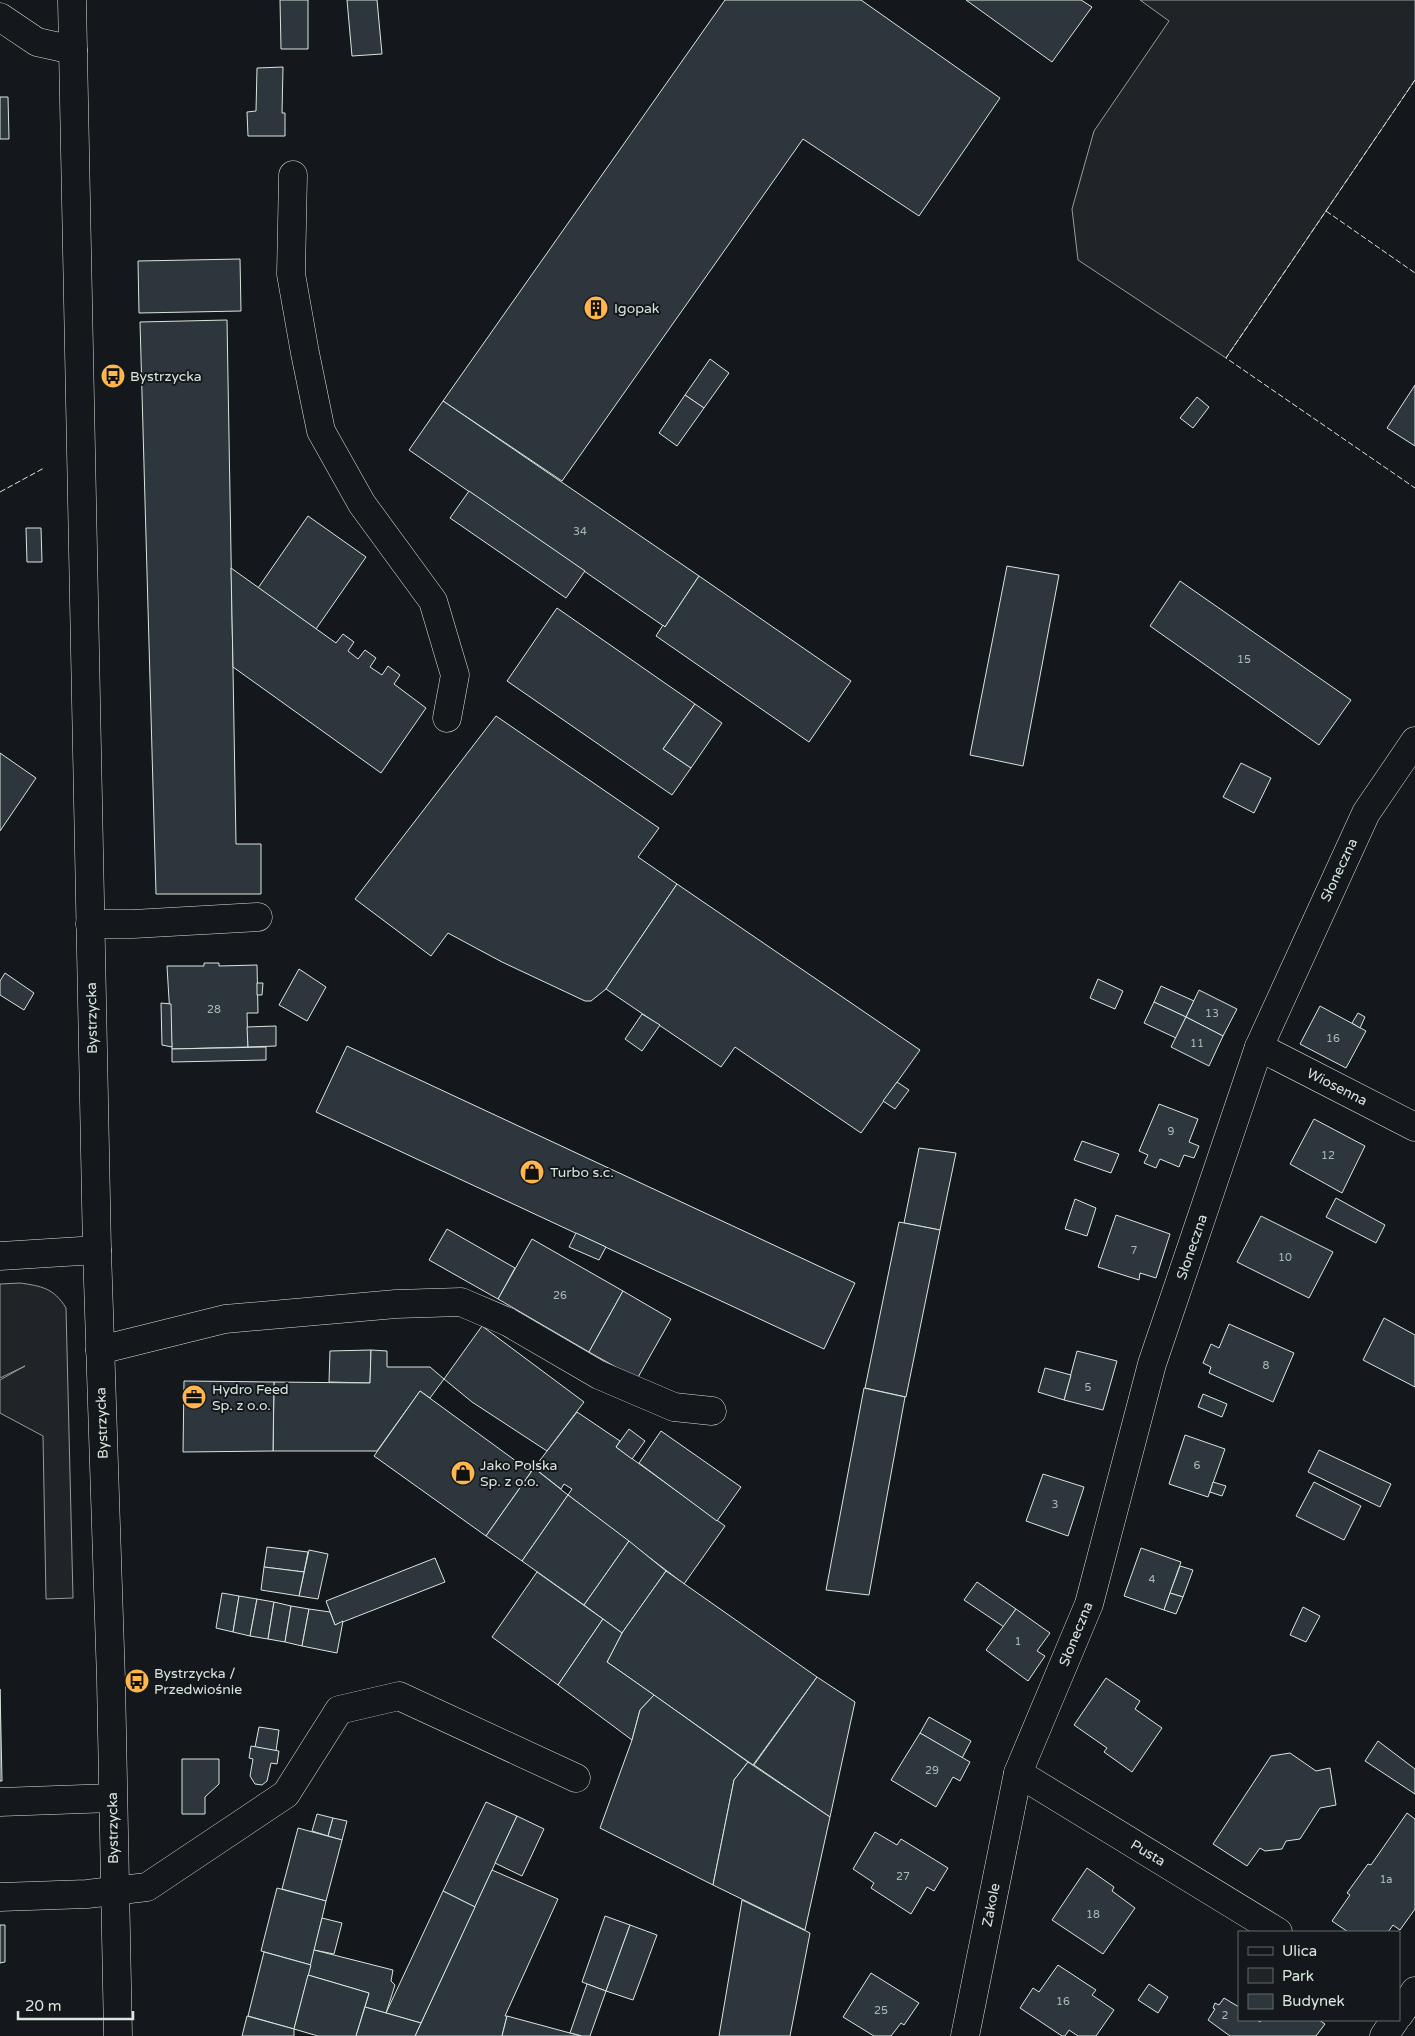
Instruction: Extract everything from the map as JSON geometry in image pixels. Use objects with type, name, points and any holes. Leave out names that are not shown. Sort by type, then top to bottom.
[{"type":"street","name":"Bystrzycka","points":[[72,0],[97,1250],[110,1670],[118,2036]]},
{"type":"street","points":[[0,17],[37,42],[74,50]]},
{"type":"street","points":[[294,175],[291,274],[304,353],[321,431],[362,504],[433,601],[455,675],[447,718]]},
{"type":"street","name":"Słoneczna","points":[[1018,1773],[1089,1604],[1152,1364],[1259,1047],[1366,813],[1415,741]]},
{"type":"street","points":[[90,924],[133,924],[258,917]]},
{"type":"street","name":"Wiosenna","points":[[1259,1047],[1415,1127]]},
{"type":"street","points":[[0,1256],[97,1250]]},
{"type":"street","points":[[100,1350],[225,1318],[396,1304],[461,1302],[508,1322],[599,1375],[674,1407],[712,1411]]},
{"type":"street","points":[[0,1897],[114,1891],[147,1887],[286,1794],[339,1710],[399,1696],[576,1778]]},
{"type":"street","name":"Pusta","points":[[1018,1773],[1276,1931]]},
{"type":"street","name":"Zakole","points":[[965,2036],[1018,1773]]},
{"type":"street","points":[[0,1802],[112,1798]]},
{"type":"street","points":[[1384,2036],[1394,2021]]},
{"type":"green space","points":[[1140,0],[1415,0],[1415,80],[1226,358],[1078,260],[1072,209],[1094,131],[1169,21]]},
{"type":"green space","points":[[20,1283],[34,1285],[52,1292],[66,1308],[73,1598],[46,1599],[43,1436],[0,1413],[0,1380],[25,1366],[0,1378],[0,1284]]},
{"type":"building","points":[[280,0],[308,0],[308,49],[281,49]]},
{"type":"building","points":[[347,0],[377,0],[382,54],[352,56]]},
{"type":"building","name":"Igopak","points":[[725,0],[861,0],[1000,98],[919,216],[803,139],[562,481],[443,401]]},
{"type":"building","points":[[966,0],[1081,0],[1092,7],[1052,62]]},
{"type":"building","points":[[283,67],[282,113],[285,113],[285,136],[248,136],[247,112],[256,111],[257,68]]},
{"type":"building","points":[[0,97],[8,97],[9,139],[0,139]]},
{"type":"building","points":[[240,259],[241,311],[139,313],[138,261]]},
{"type":"building","points":[[227,320],[236,844],[261,844],[261,894],[156,894],[140,322]]},
{"type":"building","points":[[710,359],[729,373],[704,408],[685,395]]},
{"type":"building","points":[[1415,385],[1415,446],[1387,428]]},
{"type":"building","points":[[685,395],[704,408],[677,446],[659,433]]},
{"type":"building","points":[[1197,397],[1209,407],[1193,428],[1180,418]]},
{"type":"building","points":[[443,401],[699,576],[665,627],[409,450]]},
{"type":"building","points":[[469,491],[585,571],[566,598],[450,518]]},
{"type":"building","points":[[308,516],[366,557],[316,629],[258,588]]},
{"type":"building","points":[[26,528],[41,528],[42,562],[27,562]]},
{"type":"building","points":[[1007,566],[1059,575],[1023,766],[970,755]]},
{"type":"building","points":[[231,568],[336,643],[343,634],[354,642],[348,651],[358,659],[365,650],[376,658],[370,667],[382,675],[388,666],[400,675],[394,684],[426,708],[381,773],[233,667]]},
{"type":"building","points":[[699,576],[851,681],[809,742],[656,636],[663,625],[665,627]]},
{"type":"building","points":[[1180,581],[1351,700],[1319,745],[1150,626]]},
{"type":"building","points":[[557,608],[695,704],[663,749],[691,768],[672,795],[507,681]]},
{"type":"building","points":[[695,704],[722,723],[691,768],[663,749]]},
{"type":"building","points":[[496,716],[659,828],[638,857],[677,884],[606,989],[591,1001],[585,1001],[502,962],[448,933],[431,956],[355,899]]},
{"type":"building","points":[[0,753],[36,778],[0,831]]},
{"type":"building","points":[[1241,763],[1271,778],[1254,813],[1223,797]]},
{"type":"building","points":[[677,884],[920,1050],[861,1133],[735,1047],[721,1067],[606,989]]},
{"type":"building","points":[[204,963],[219,963],[219,966],[257,965],[258,1013],[247,1013],[248,1047],[172,1049],[167,966],[204,966]]},
{"type":"building","points":[[299,969],[326,987],[307,1021],[279,1005]]},
{"type":"building","points":[[5,973],[34,993],[24,1010],[0,995],[0,981]]},
{"type":"building","points":[[1098,979],[1123,991],[1115,1009],[1090,998]]},
{"type":"building","points":[[257,983],[263,983],[262,995],[257,995]]},
{"type":"building","points":[[1161,986],[1194,1001],[1186,1017],[1154,1002]]},
{"type":"building","points":[[1199,990],[1237,1009],[1223,1036],[1186,1017]]},
{"type":"building","points":[[1154,1002],[1186,1017],[1176,1038],[1144,1023]]},
{"type":"building","points":[[161,1003],[171,1004],[172,1047],[162,1045]]},
{"type":"building","points":[[1320,1006],[1366,1031],[1346,1068],[1300,1044]]},
{"type":"building","points":[[1358,1013],[1365,1017],[1360,1028],[1352,1023]]},
{"type":"building","points":[[642,1014],[660,1025],[642,1051],[625,1039]]},
{"type":"building","points":[[1186,1017],[1223,1036],[1209,1066],[1171,1047]]},
{"type":"building","points":[[276,1026],[276,1046],[248,1047],[247,1027]]},
{"type":"building","name":"Turbo s.c.","points":[[347,1046],[855,1283],[824,1349],[316,1112]]},
{"type":"building","points":[[266,1047],[266,1060],[172,1062],[172,1049]]},
{"type":"building","points":[[897,1082],[909,1090],[895,1109],[883,1101]]},
{"type":"building","points":[[1159,1104],[1198,1119],[1189,1142],[1199,1146],[1194,1158],[1184,1155],[1179,1167],[1160,1159],[1156,1168],[1144,1163],[1148,1155],[1139,1151]]},
{"type":"building","points":[[1314,1119],[1365,1146],[1342,1193],[1290,1164]]},
{"type":"building","points":[[1082,1141],[1119,1154],[1111,1173],[1074,1160]]},
{"type":"building","points":[[919,1148],[956,1153],[940,1230],[904,1223]]},
{"type":"building","points":[[1336,1198],[1385,1225],[1376,1243],[1326,1217]]},
{"type":"building","points":[[1075,1199],[1096,1208],[1087,1236],[1065,1229]]},
{"type":"building","points":[[1116,1215],[1170,1234],[1156,1278],[1140,1273],[1139,1280],[1098,1267]]},
{"type":"building","points":[[1261,1216],[1333,1252],[1309,1298],[1237,1262]]},
{"type":"building","points":[[899,1222],[940,1230],[906,1397],[865,1388]]},
{"type":"building","points":[[447,1229],[515,1268],[498,1299],[429,1260]]},
{"type":"building","points":[[576,1233],[606,1247],[599,1260],[569,1247]]},
{"type":"building","points":[[532,1239],[623,1291],[589,1352],[498,1299]]},
{"type":"building","points":[[623,1291],[671,1319],[637,1379],[589,1352]]},
{"type":"building","points":[[1384,1318],[1415,1335],[1415,1387],[1363,1360]]},
{"type":"building","points":[[1229,1324],[1294,1353],[1273,1402],[1209,1373],[1211,1367],[1203,1363],[1211,1344],[1219,1348]]},
{"type":"building","points":[[482,1326],[584,1402],[547,1451],[472,1402],[444,1379]]},
{"type":"building","points":[[371,1350],[370,1383],[329,1382],[330,1351]]},
{"type":"building","points":[[371,1350],[387,1351],[387,1367],[430,1367],[444,1379],[430,1398],[420,1391],[377,1451],[273,1451],[274,1382],[370,1383]]},
{"type":"building","points":[[1077,1351],[1117,1361],[1103,1410],[1064,1400]]},
{"type":"building","points":[[1045,1368],[1071,1375],[1064,1400],[1038,1392]]},
{"type":"building","points":[[184,1381],[274,1382],[273,1451],[183,1452]]},
{"type":"building","points":[[864,1388],[905,1397],[869,1595],[826,1590]]},
{"type":"building","points":[[420,1391],[531,1472],[486,1536],[374,1456]]},
{"type":"building","points":[[1203,1394],[1227,1404],[1222,1417],[1198,1407]]},
{"type":"building","points":[[577,1412],[620,1441],[616,1447],[725,1526],[684,1584],[568,1495],[572,1489],[564,1484],[561,1489],[534,1468]]},
{"type":"building","points":[[629,1429],[645,1441],[632,1459],[616,1447]]},
{"type":"building","points":[[661,1431],[741,1487],[717,1521],[639,1463]]},
{"type":"building","points":[[1185,1435],[1225,1449],[1208,1497],[1169,1484]]},
{"type":"building","points":[[1319,1450],[1391,1484],[1380,1507],[1308,1472]]},
{"type":"building","points":[[534,1468],[568,1495],[522,1561],[486,1536]]},
{"type":"building","points":[[1043,1474],[1084,1487],[1068,1536],[1026,1521]]},
{"type":"building","points":[[1213,1482],[1226,1486],[1222,1496],[1210,1492]]},
{"type":"building","points":[[1314,1482],[1361,1506],[1344,1540],[1296,1516]]},
{"type":"building","points":[[568,1495],[629,1541],[584,1605],[522,1561]]},
{"type":"building","points":[[629,1541],[666,1571],[622,1633],[584,1605]]},
{"type":"building","points":[[267,1547],[308,1552],[304,1572],[264,1567]]},
{"type":"building","points":[[1141,1548],[1181,1562],[1164,1610],[1124,1596]]},
{"type":"building","points":[[309,1550],[328,1554],[318,1599],[299,1596]]},
{"type":"building","points":[[435,1558],[445,1582],[335,1625],[326,1601]]},
{"type":"building","points":[[1180,1566],[1193,1570],[1183,1597],[1170,1593]]},
{"type":"building","points":[[264,1567],[304,1572],[299,1596],[261,1590]]},
{"type":"building","points":[[666,1571],[817,1677],[753,1765],[607,1662],[622,1633]]},
{"type":"building","points":[[537,1572],[603,1619],[558,1685],[492,1637]]},
{"type":"building","points":[[977,1582],[1016,1609],[1004,1627],[964,1600]]},
{"type":"building","points":[[222,1593],[239,1596],[233,1632],[216,1628]]},
{"type":"building","points":[[1170,1593],[1183,1597],[1176,1614],[1164,1610]]},
{"type":"building","points":[[239,1596],[257,1599],[250,1636],[233,1632]]},
{"type":"building","points":[[257,1599],[274,1602],[268,1639],[250,1636]]},
{"type":"building","points":[[274,1602],[291,1606],[285,1642],[268,1639]]},
{"type":"building","points":[[291,1606],[309,1609],[302,1646],[285,1642]]},
{"type":"building","points":[[1303,1607],[1320,1616],[1306,1642],[1290,1635]]},
{"type":"building","points":[[309,1609],[330,1612],[335,1625],[343,1621],[337,1653],[302,1646]]},
{"type":"building","points":[[1016,1609],[1050,1633],[1037,1651],[1045,1656],[1028,1681],[986,1650]]},
{"type":"building","points":[[603,1619],[622,1633],[607,1662],[654,1695],[640,1710],[632,1740],[558,1685]]},
{"type":"building","points":[[817,1677],[855,1702],[830,1817],[754,1765]]},
{"type":"building","points":[[1106,1678],[1140,1701],[1135,1709],[1162,1728],[1132,1772],[1104,1752],[1107,1748],[1074,1725]]},
{"type":"building","points":[[0,1689],[2,1781],[0,1781]]},
{"type":"building","points":[[654,1695],[748,1762],[734,1780],[713,1885],[600,1828],[632,1740],[640,1710]]},
{"type":"building","points":[[929,1717],[971,1741],[962,1758],[920,1733]]},
{"type":"building","points":[[259,1727],[279,1730],[276,1751],[255,1747]]},
{"type":"building","points":[[920,1733],[970,1762],[960,1781],[953,1777],[936,1807],[891,1780]]},
{"type":"building","points":[[1378,1741],[1415,1769],[1415,1794],[1365,1761]]},
{"type":"building","points":[[251,1746],[279,1751],[277,1764],[271,1763],[267,1781],[262,1785],[255,1784],[250,1776],[253,1759],[249,1758]]},
{"type":"building","points":[[1290,1753],[1316,1771],[1330,1768],[1336,1805],[1320,1808],[1300,1839],[1286,1841],[1282,1849],[1265,1851],[1260,1848],[1247,1866],[1213,1844],[1271,1756]]},
{"type":"building","points":[[182,1759],[219,1759],[219,1784],[205,1797],[205,1814],[182,1814]]},
{"type":"building","points":[[748,1762],[830,1817],[805,1930],[713,1885],[734,1780]]},
{"type":"building","points":[[486,1802],[517,1816],[475,1907],[443,1891]]},
{"type":"building","points":[[1407,1813],[1415,1819],[1415,1909],[1400,1930],[1393,1925],[1389,1931],[1347,1931],[1332,1921],[1350,1895],[1347,1893],[1368,1864],[1371,1865]]},
{"type":"building","points":[[317,1814],[333,1818],[328,1836],[312,1831]]},
{"type":"building","points":[[517,1816],[544,1829],[522,1876],[495,1863]]},
{"type":"building","points":[[333,1818],[347,1821],[342,1840],[328,1836]]},
{"type":"building","points":[[298,1828],[342,1840],[326,1901],[282,1889]]},
{"type":"building","points":[[875,1832],[897,1845],[901,1839],[948,1868],[934,1891],[927,1887],[911,1914],[871,1888],[874,1883],[853,1869]]},
{"type":"building","points":[[1087,1868],[1114,1887],[1112,1891],[1135,1908],[1103,1954],[1052,1920]]},
{"type":"building","points":[[492,1870],[558,1899],[505,2016],[507,2016],[502,2036],[415,2036]]},
{"type":"building","points":[[277,1888],[326,1901],[311,1965],[261,1951]]},
{"type":"building","points":[[443,1891],[475,1907],[421,2023],[386,2013]]},
{"type":"building","points":[[742,1900],[810,1933],[790,2036],[719,2036]]},
{"type":"building","points":[[605,1916],[630,1925],[606,1991],[582,1982]]},
{"type":"building","points":[[322,1918],[342,1923],[334,1954],[314,1950]]},
{"type":"building","points":[[0,1925],[5,1925],[5,1962],[0,1963]]},
{"type":"building","points":[[630,1925],[657,1935],[633,2000],[606,1991]]},
{"type":"building","points":[[314,1950],[393,1970],[391,1981],[395,1985],[386,2013],[365,2007],[369,1993],[308,1975]]},
{"type":"building","points":[[264,1952],[311,1965],[294,2029],[248,2016]]},
{"type":"building","points":[[1058,1965],[1096,1990],[1092,1995],[1114,2010],[1096,2036],[1078,2036],[1069,2030],[1065,2036],[1062,2036],[1020,2008],[1033,1988],[1039,1992]]},
{"type":"building","points":[[871,1973],[919,2003],[904,2025],[901,2023],[891,2036],[874,2036],[843,2017]]},
{"type":"building","points":[[308,1975],[369,1993],[356,2036],[318,2036],[294,2029]]},
{"type":"building","points":[[587,1984],[606,1991],[590,2036],[582,2036],[570,2033]]},
{"type":"building","points":[[1149,1984],[1168,1997],[1158,2013],[1138,2000]]},
{"type":"building","points":[[1224,1998],[1238,2006],[1238,2021],[1320,2021],[1325,2024],[1316,2036],[1230,2036],[1208,2020],[1215,2009],[1213,2008],[1215,2003],[1219,2005]]},
{"type":"building","points":[[365,2007],[421,2023],[415,2036],[356,2036]]},
{"type":"building","points":[[247,2016],[294,2029],[294,2036],[242,2036]]},
{"type":"building","points":[[507,2016],[570,2033],[581,2036],[502,2036]]},
{"type":"fence","points":[[1415,80],[1226,358],[1415,488]]},
{"type":"fence","points":[[1326,211],[1415,273]]},
{"type":"fence","points":[[0,492],[44,468]]},
{"type":"place","name":"Igopak","points":[[596,308]]},
{"type":"place","name":"Bystrzycka","points":[[113,376]]},
{"type":"place","name":"Turbo s.c.","points":[[532,1172]]},
{"type":"place","name":"Hydro Feed Sp. z o.o.","points":[[194,1397]]},
{"type":"place","name":"Jako Polska Sp. z o.o.","points":[[463,1473]]},
{"type":"place","name":"Bystrzycka / Przedwiośnie","points":[[137,1681]]}]
